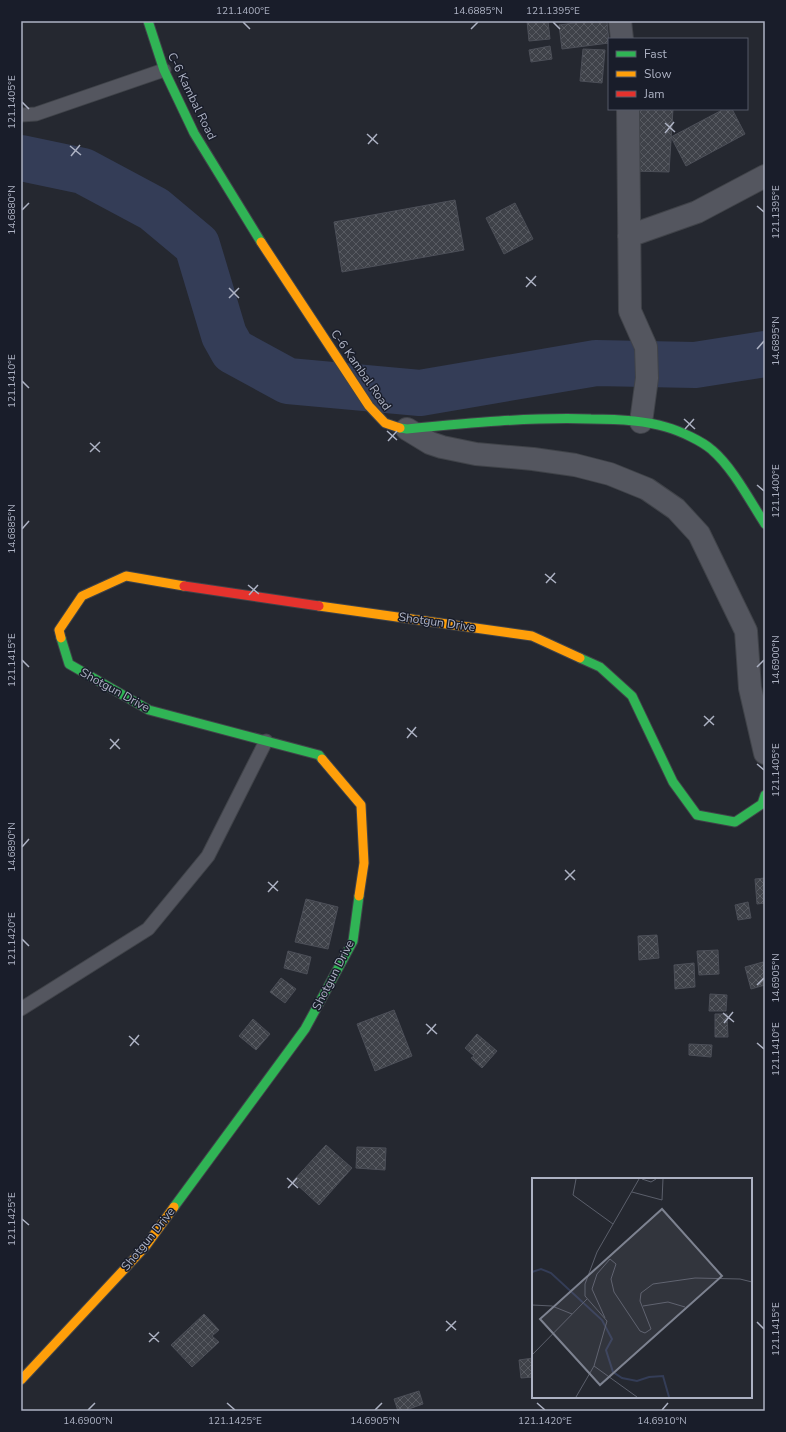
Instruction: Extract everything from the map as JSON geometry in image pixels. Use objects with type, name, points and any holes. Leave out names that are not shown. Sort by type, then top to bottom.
[{"type":"street","name":"C-6 Kambal Road","points":[[148,21],[164,70],[194,133],[244,216],[347,373],[369,406],[385,423],[407,429],[475,422],[565,418],[604,418],[641,422],[667,427],[690,437],[712,450],[729,469],[765,524]]},
{"type":"street","points":[[620,21],[622,38]]},
{"type":"street","points":[[628,110],[630,311],[646,347],[647,378],[641,422]]},
{"type":"street","points":[[629,236],[697,212],[765,176]]},
{"type":"street","points":[[407,429],[430,443],[442,447],[476,454],[534,459],[575,465],[610,474],[647,489],[676,508],[699,534],[746,631],[750,688],[765,752]]},
{"type":"street","name":"Shotgun Drive","points":[[21,1380],[146,1247],[305,1029],[353,941],[364,863],[361,805],[320,755],[149,710],[69,664],[59,630],[82,596],[126,576],[195,588],[532,636],[600,667],[632,696],[673,782],[697,815],[735,822],[762,804],[765,795]]},
{"type":"lane","points":[[21,116],[36,114],[164,70]]},
{"type":"lane","points":[[21,1009],[148,929],[208,856],[266,741]]},
{"type":"building","points":[[527,21],[548,21],[550,39],[529,41]]},
{"type":"building","points":[[590,21],[607,21],[608,43],[562,49],[559,25]]},
{"type":"building","points":[[550,46],[552,59],[531,62],[529,50]]},
{"type":"building","points":[[583,49],[605,50],[602,83],[580,81]]},
{"type":"building","points":[[635,110],[673,110],[669,172],[632,171]]},
{"type":"building","points":[[722,110],[733,110],[745,134],[686,166],[671,137]]},
{"type":"building","points":[[455,200],[464,250],[342,272],[334,222]]},
{"type":"building","points":[[515,203],[533,239],[504,254],[486,218]]},
{"type":"building","points":[[765,878],[765,903],[757,904],[755,879]]},
{"type":"building","points":[[306,899],[338,907],[328,949],[295,942]]},
{"type":"building","points":[[748,902],[751,918],[738,920],[735,905]]},
{"type":"building","points":[[657,935],[659,958],[639,960],[638,936]]},
{"type":"building","points":[[718,950],[719,974],[699,975],[697,951]]},
{"type":"building","points":[[288,951],[311,957],[307,974],[284,968]]},
{"type":"building","points":[[763,962],[765,968],[765,985],[751,989],[745,967]]},
{"type":"building","points":[[694,963],[695,987],[675,989],[674,965]]},
{"type":"building","points":[[281,978],[296,989],[285,1003],[270,992]]},
{"type":"building","points":[[710,994],[727,995],[726,1011],[709,1011]]},
{"type":"building","points":[[394,1010],[412,1056],[375,1071],[357,1024]]},
{"type":"building","points":[[715,1014],[727,1014],[728,1037],[715,1037]]},
{"type":"building","points":[[253,1019],[270,1034],[256,1050],[239,1036]]},
{"type":"building","points":[[477,1034],[497,1051],[482,1068],[471,1058],[474,1056],[465,1048]]},
{"type":"building","points":[[689,1044],[712,1045],[711,1057],[689,1055]]},
{"type":"building","points":[[326,1145],[352,1168],[319,1205],[293,1181]]},
{"type":"building","points":[[357,1147],[386,1148],[385,1170],[356,1168]]},
{"type":"building","points":[[204,1314],[219,1330],[212,1336],[219,1342],[192,1367],[171,1345]]},
{"type":"building","points":[[532,1358],[532,1377],[521,1378],[519,1360]]},
{"type":"building","points":[[419,1391],[423,1404],[403,1411],[398,1411],[394,1399]]},
{"type":"waterway","points":[[21,158],[83,171],[154,209],[197,245],[224,335],[233,351],[288,381],[420,393],[596,363],[695,365],[765,354]]},
{"type":"traffic: fast","points":[[148,21],[164,70],[194,133],[261,242]]},
{"type":"traffic: fast","points":[[400,428],[407,429],[545,419],[639,421],[657,425],[672,429],[703,443],[720,457],[734,475],[765,524]]},
{"type":"traffic: fast","points":[[61,638],[69,664],[149,710],[319,755],[322,759]]},
{"type":"traffic: fast","points":[[580,658],[600,667],[632,696],[673,782],[697,815],[735,822],[762,804],[765,795]]},
{"type":"traffic: fast","points":[[174,1207],[305,1029],[353,941],[359,896]]},
{"type":"traffic: slow","points":[[261,242],[369,406],[385,423],[400,428]]},
{"type":"traffic: slow","points":[[61,638],[59,630],[82,596],[126,576],[184,586]]},
{"type":"traffic: slow","points":[[319,606],[532,636],[580,658]]},
{"type":"traffic: slow","points":[[322,759],[361,805],[364,863],[359,896]]},
{"type":"traffic: slow","points":[[21,1380],[145,1247],[174,1207]]},
{"type":"traffic: jam","points":[[184,586],[319,606]]}]
